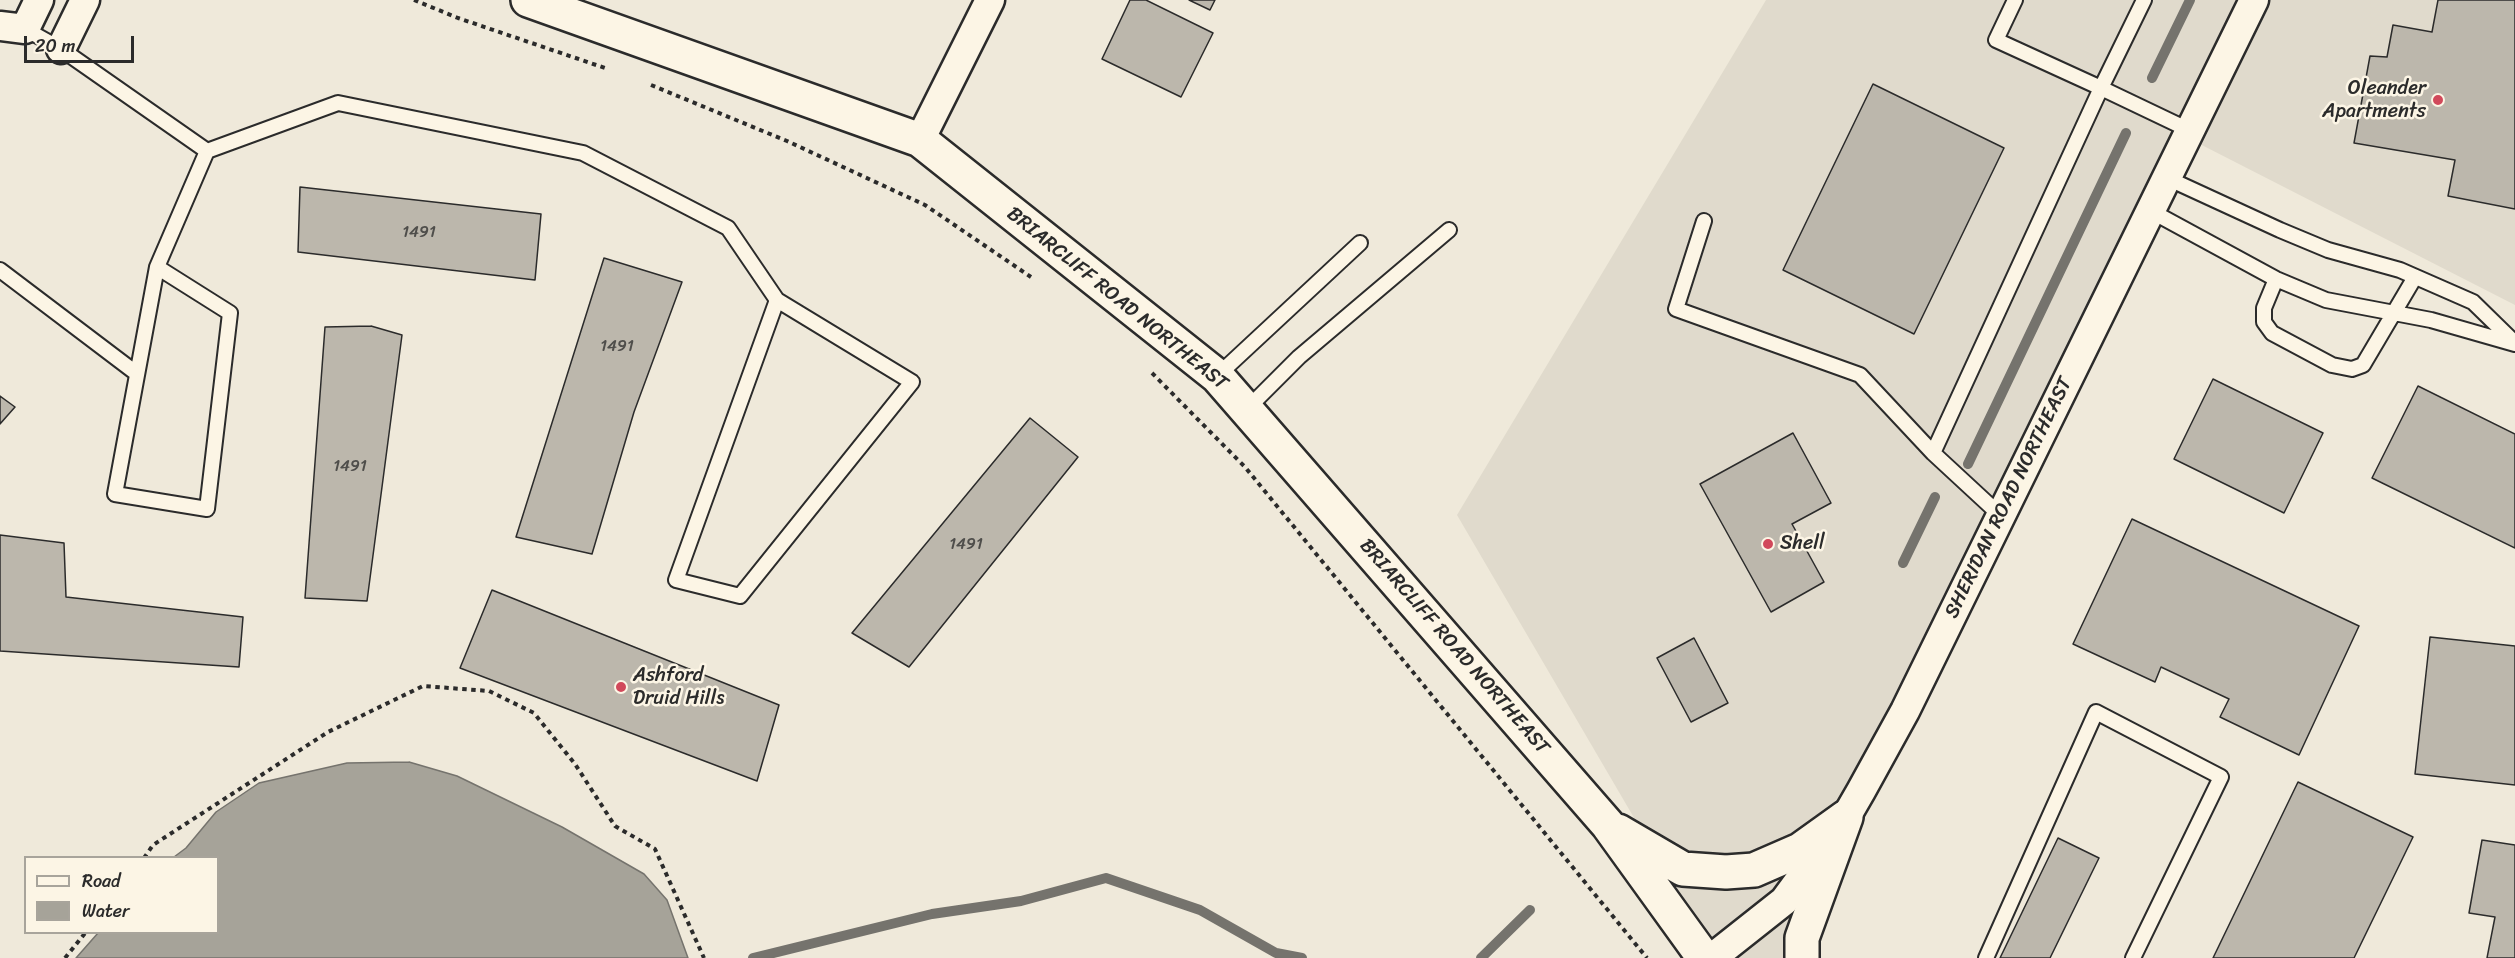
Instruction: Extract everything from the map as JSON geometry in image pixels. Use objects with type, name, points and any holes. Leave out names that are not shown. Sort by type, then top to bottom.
[{"type":"main road","name":"BRIARCLIFF ROAD NORTHEAST","points":[[528,0],[920,140],[1217,376],[1608,825],[1704,958]]},
{"type":"main road","points":[[1608,825],[1683,868],[1726,872],[1754,870],[1800,850],[1846,817]]},
{"type":"main road","points":[[1803,958],[1802,938],[1846,817]]},
{"type":"street","points":[[12,27],[39,0]]},
{"type":"street","points":[[61,49],[85,0]]},
{"type":"street","points":[[920,140],[990,0]]},
{"type":"street","name":"SHERIDAN ROAD NORTHEAST","points":[[1712,958],[1784,901],[1846,817],[1905,711],[2254,0]]},
{"type":"lane","points":[[2015,0],[1996,40],[2189,130]]},
{"type":"lane","points":[[1933,453],[2144,0]]},
{"type":"lane","points":[[12,27],[61,49],[207,151]]},
{"type":"lane","points":[[157,267],[230,312],[207,509],[115,494],[157,267],[207,151],[338,103],[583,153],[728,228],[777,300],[912,382],[740,596],[676,580],[777,300]]},
{"type":"lane","points":[[2167,178],[2328,250],[2415,277],[2473,302],[2515,344]]},
{"type":"lane","points":[[2149,210],[2276,279],[2326,300],[2431,320],[2515,344]]},
{"type":"lane","points":[[1704,221],[1676,309],[1860,375],[1933,453],[2000,515]]},
{"type":"lane","points":[[1246,410],[1299,357],[1449,230]]},
{"type":"lane","points":[[1217,376],[1360,243]]},
{"type":"lane","points":[[0,270],[136,373]]},
{"type":"lane","points":[[2276,279],[2264,308],[2264,322],[2272,333],[2332,365],[2352,369],[2363,365],[2415,277]]},
{"type":"lane","points":[[1986,958],[2096,712],[2221,777],[2133,958]]},
{"type":"path","points":[[414,0],[458,18],[611,70]]},
{"type":"path","points":[[644,82],[787,141],[925,205],[1033,278]]},
{"type":"path","points":[[1144,365],[1245,467],[1647,958]]},
{"type":"path","points":[[145,856],[153,845],[328,732],[423,686],[489,691],[534,713],[575,764],[615,826],[655,849],[704,958]]},
{"type":"path","points":[[65,958],[85,934]]},
{"type":"shaded area","points":[[1766,0],[2515,0],[2515,305],[2190,139],[1792,958],[1716,958],[1457,515]]},
{"type":"water","points":[[409,762],[457,776],[562,827],[644,874],[667,900],[688,958],[76,958],[97,934],[219,934],[219,856],[175,856],[186,848],[216,812],[259,783],[347,763]]},
{"type":"building","points":[[1130,0],[1146,0],[1213,33],[1181,97],[1102,59]]},
{"type":"building","points":[[1189,0],[1215,0],[1210,10]]},
{"type":"building","name":"Oleander Apartments","points":[[2438,0],[2515,0],[2515,209],[2448,196],[2455,160],[2354,143],[2370,56],[2387,57],[2393,25],[2432,32]]},
{"type":"building","points":[[1873,84],[2004,148],[1914,334],[1783,270]]},
{"type":"building","points":[[300,187],[541,214],[535,280],[298,252]]},
{"type":"building","points":[[604,258],[682,282],[634,412],[592,554],[516,537]]},
{"type":"building","points":[[371,326],[402,335],[367,601],[305,598],[325,327]]},
{"type":"building","points":[[2213,379],[2323,433],[2284,513],[2174,459]]},
{"type":"building","points":[[2418,386],[2515,434],[2515,548],[2372,478]]},
{"type":"building","points":[[0,396],[15,407],[0,424]]},
{"type":"building","points":[[1030,418],[1078,457],[909,667],[852,633]]},
{"type":"building","points":[[1793,433],[1831,503],[1792,524],[1824,582],[1771,612],[1700,484]]},
{"type":"building","points":[[2132,519],[2359,626],[2299,755],[2220,717],[2229,699],[2161,667],[2155,682],[2073,644]]},
{"type":"building","points":[[0,535],[64,543],[66,597],[243,617],[239,667],[0,651]]},
{"type":"building","name":"Ashford Druid Hills","points":[[492,590],[779,705],[757,781],[460,668]]},
{"type":"building","points":[[2430,637],[2515,646],[2515,785],[2415,774]]},
{"type":"building","points":[[1694,638],[1728,703],[1691,722],[1657,658]]},
{"type":"building","points":[[2298,782],[2413,837],[2354,958],[2213,958]]},
{"type":"building","points":[[2058,838],[2099,858],[2050,958],[2000,958]]},
{"type":"building","points":[[2482,840],[2515,845],[2515,958],[2487,958],[2495,917],[2469,913]]},
{"type":"waterway","points":[[2152,78],[2190,0]]},
{"type":"waterway","points":[[1968,464],[2126,133]]},
{"type":"waterway","points":[[1903,563],[1935,497]]},
{"type":"waterway","points":[[753,958],[932,914],[1021,901],[1106,878],[1200,910],[1276,953],[1302,958]]},
{"type":"waterway","points":[[1481,958],[1530,910]]},
{"type":"place","name":"Oleander Apartments","points":[[2438,100]]},
{"type":"place","name":"Shell","points":[[1768,544]]},
{"type":"place","name":"Ashford Druid Hills","points":[[621,687]]}]
